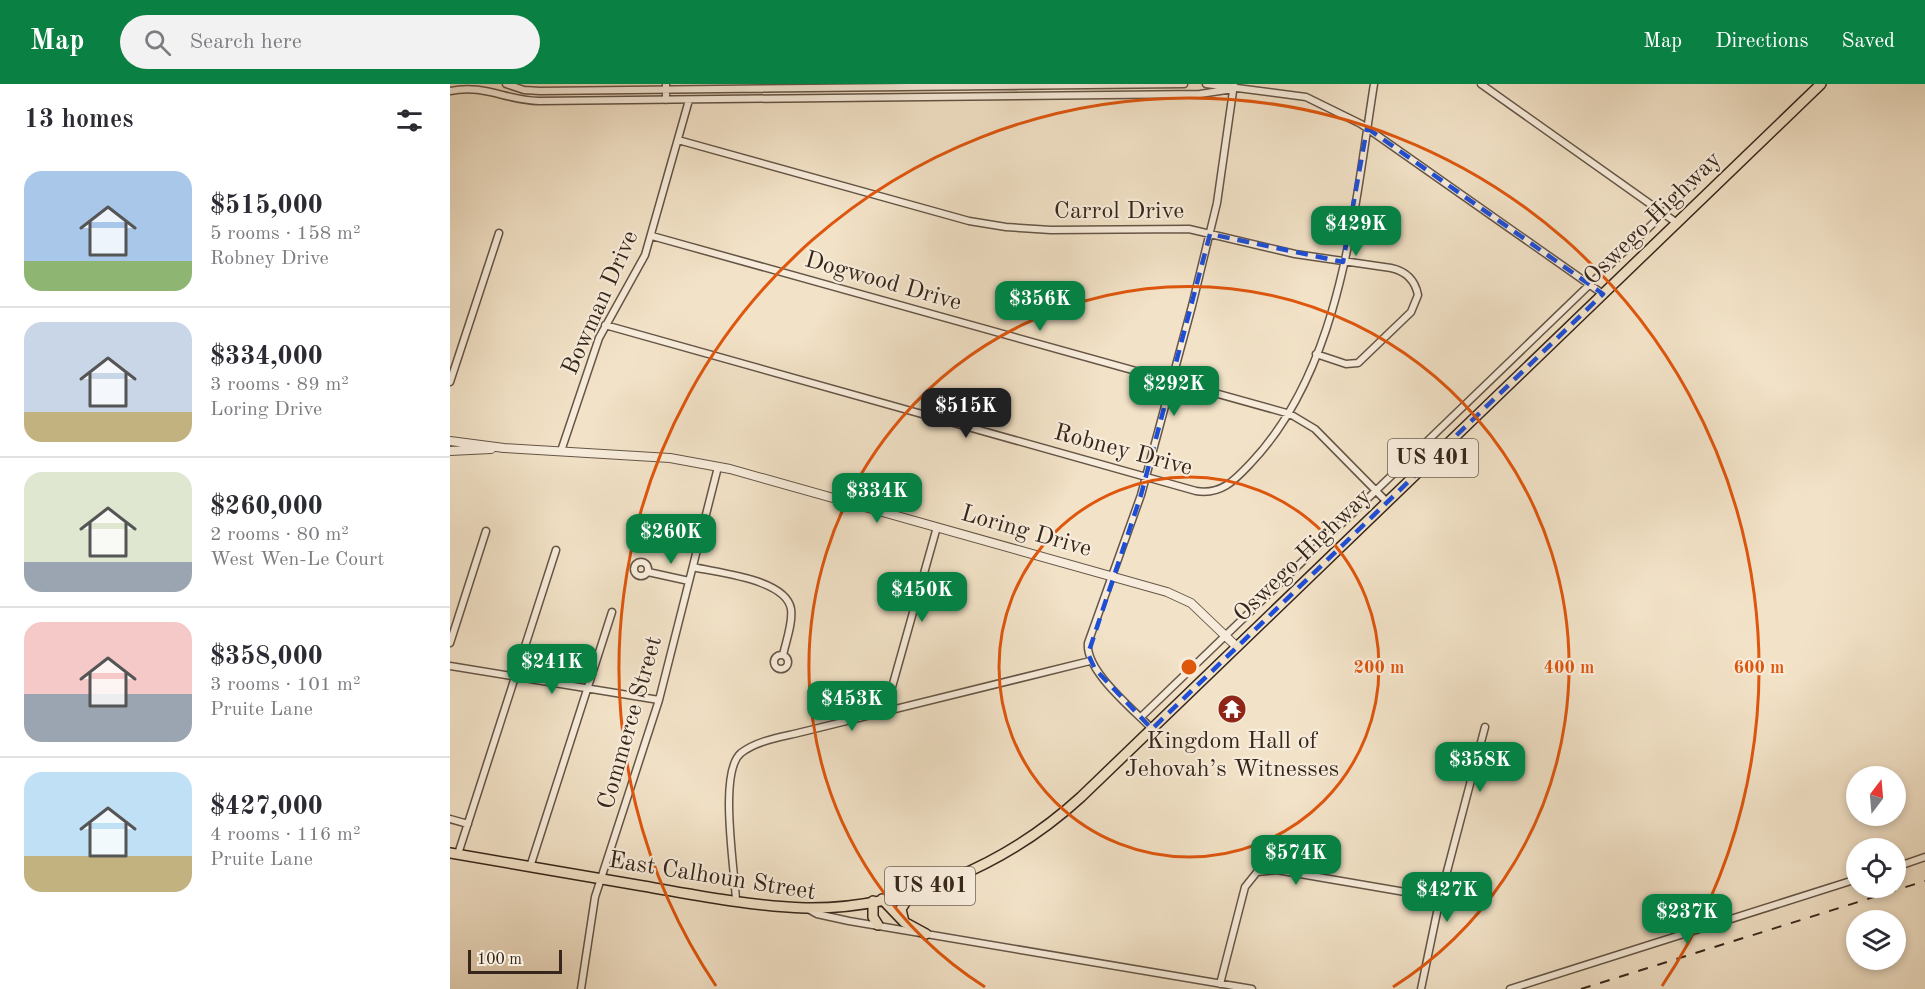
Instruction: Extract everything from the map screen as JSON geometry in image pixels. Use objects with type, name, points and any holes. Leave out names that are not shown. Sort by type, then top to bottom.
[{"type":"main road","name":"Oswego Highway","points":[[807,908],[878,900],[912,891],[982,865],[1043,831],[1152,729],[1821,84]]},
{"type":"main road","name":"East Calhoun Street","points":[[454,854],[736,901],[807,908]]},
{"type":"main road","points":[[904,922],[903,904],[912,891]]},
{"type":"main road","points":[[878,925],[873,917],[878,900],[904,922],[926,934]]},
{"type":"street","points":[[506,84],[531,91],[666,87],[1184,84]]},
{"type":"street","points":[[1206,84],[1306,98],[1337,110],[1367,128],[1603,294]]},
{"type":"street","name":"Robney Drive","points":[[605,325],[1204,492],[1221,489],[1258,456],[1290,414],[1316,354],[1343,262],[1354,211],[1374,84]]},
{"type":"street","points":[[1481,84],[1677,223]]},
{"type":"street","points":[[450,91],[484,85],[530,101],[689,100],[1200,94],[1233,86]]},
{"type":"street","points":[[1152,729],[1090,661],[1088,649],[1090,637],[1146,476],[1210,234],[1233,86]]},
{"type":"street","points":[[666,87],[666,100]]},
{"type":"street","name":"Bowman Drive","points":[[561,451],[605,325],[639,270],[652,236],[689,100]]},
{"type":"street","name":"Carrol Drive","points":[[678,140],[988,224],[1051,230],[1190,229],[1295,254],[1401,271],[1416,286],[1416,303],[1401,323],[1358,363],[1346,364],[1316,354]]},
{"type":"street","name":"Oswego Highway","points":[[1141,717],[1695,183]]},
{"type":"street","points":[[450,382],[499,233]]},
{"type":"street","name":"Dogwood Drive","points":[[652,236],[1290,414],[1315,429],[1387,502]]},
{"type":"street","name":"Loring Drive","points":[[450,441],[504,448],[660,457],[718,466],[1181,597],[1203,613],[1237,647]]},
{"type":"street","name":"Loring Drive","points":[[450,451],[504,448]]},
{"type":"street","name":"Commerce Street","points":[[581,989],[594,897],[659,700],[718,466]]},
{"type":"street","points":[[885,712],[937,527]]},
{"type":"street","points":[[450,644],[486,531]]},
{"type":"street","points":[[454,854],[468,824],[556,550]]},
{"type":"street","points":[[693,567],[767,585],[781,591],[789,603],[791,614],[783,655]]},
{"type":"street","points":[[648,572],[689,581]]},
{"type":"street","points":[[530,867],[612,612]]},
{"type":"street","points":[[736,901],[728,783],[730,772],[738,755],[762,742],[1090,661]]},
{"type":"street","points":[[450,666],[659,700]]},
{"type":"street","points":[[1421,989],[1440,897],[1485,727]]},
{"type":"street","points":[[450,819],[468,824]]},
{"type":"street","points":[[1906,864],[1925,857]]},
{"type":"street","points":[[1220,984],[1245,887],[1257,872],[1277,870],[1440,897]]},
{"type":"street","points":[[1510,989],[1846,882]]},
{"type":"street","name":"East Calhoun Street","points":[[807,908],[817,914],[926,934],[1252,989]]},
{"type":"highlighted area","points":[[1367,128],[1603,294],[1152,729],[1095,669],[1088,654],[1141,495],[1210,234],[1343,262]]},
{"type":"railway","points":[[1581,989],[1925,881]]},
{"type":"place","name":"Kingdom Hall of Jehovah’s Witnesses","points":[[1232,709]]}]
